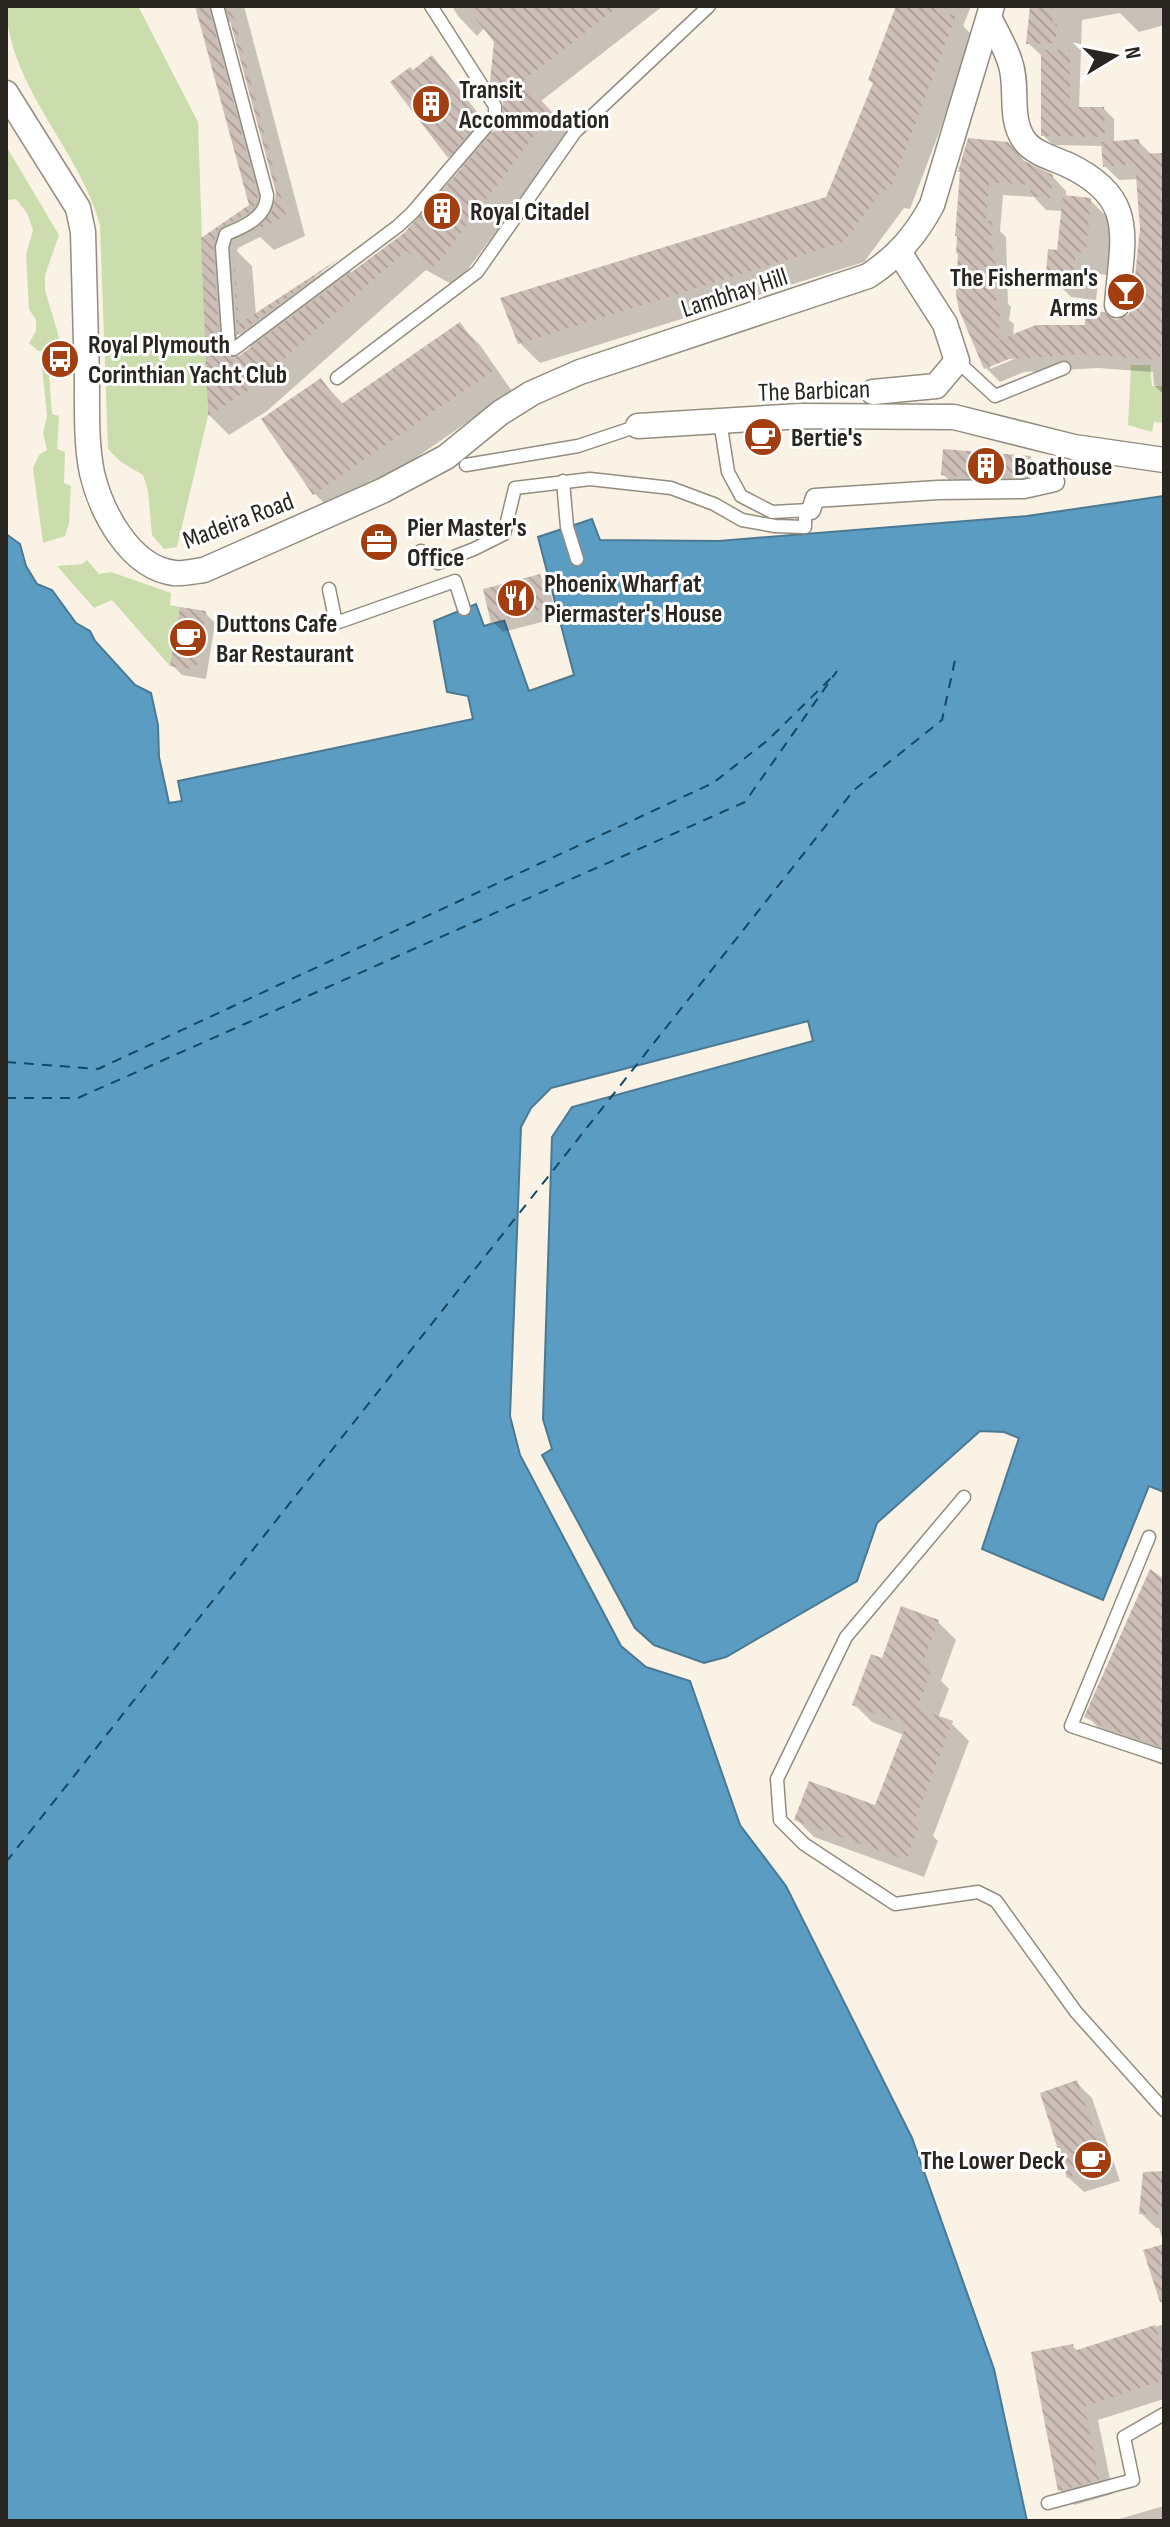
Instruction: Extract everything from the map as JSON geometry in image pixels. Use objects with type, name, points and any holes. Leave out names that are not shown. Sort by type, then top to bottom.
[{"type":"street","name":"Lambhay Hill","points":[[580,372],[868,276],[899,252],[918,231],[932,205],[990,12]]},
{"type":"street","points":[[990,12],[1011,64],[1017,125],[1025,142],[1039,153],[1089,176],[1116,203],[1121,215],[1122,235],[1117,305]]},
{"type":"street","name":"Madeira Road","points":[[6,93],[78,208],[83,232],[92,471],[103,507],[121,536],[151,565],[174,573],[204,570],[395,484],[446,457],[500,413],[532,393],[580,372]]},
{"type":"street","points":[[873,392],[936,386],[957,361],[945,324],[899,252]]},
{"type":"street","name":"The Barbican","points":[[638,426],[801,416],[954,417],[1074,447],[1164,460]]},
{"type":"street","points":[[808,510],[815,498],[938,490],[1024,489],[1055,482]]},
{"type":"lane","points":[[217,6],[267,195],[264,210],[256,218],[226,234],[222,247],[229,346],[234,349],[412,213],[495,116],[495,106],[431,6]]},
{"type":"lane","points":[[337,378],[477,272],[575,132],[709,6]]},
{"type":"lane","points":[[957,361],[995,396],[1064,368]]},
{"type":"lane","points":[[421,551],[438,563],[504,534],[515,488],[590,479],[671,488],[714,504],[742,520],[805,527],[808,510],[772,512],[741,496],[728,472],[720,421]]},
{"type":"lane","name":"The Barbican","points":[[466,465],[578,446],[638,426]]},
{"type":"lane","points":[[563,481],[567,527],[577,559]]},
{"type":"lane","points":[[329,589],[336,623],[455,581],[464,609]]},
{"type":"lane","points":[[964,1497],[846,1637],[777,1779],[780,1820],[804,1844],[895,1904],[978,1892],[996,1901],[1076,2012],[1164,2110]]},
{"type":"lane","points":[[1149,1537],[1071,1726],[1164,1757]]},
{"type":"lane","points":[[1048,2503],[1133,2480],[1124,2437],[1164,2414]]},
{"type":"green space","points":[[6,6],[138,6],[198,122],[208,416],[177,547],[164,549],[152,535],[148,491],[143,475],[121,462],[108,449],[100,225],[77,170],[19,64],[10,36]]},
{"type":"green space","points":[[6,146],[59,235],[45,275],[45,290],[62,348],[48,361],[52,414],[59,416],[57,449],[65,452],[64,483],[71,486],[69,523],[65,536],[43,543],[33,468],[39,455],[47,450],[43,433],[47,416],[42,365],[49,352],[38,351],[29,343],[36,331],[36,320],[29,309],[26,254],[33,230],[27,213],[16,199],[6,200]]},
{"type":"green space","points":[[1131,365],[1150,365],[1152,386],[1164,386],[1164,423],[1154,422],[1152,432],[1128,425]]},
{"type":"green space","points":[[87,560],[99,574],[111,572],[171,593],[170,605],[180,607],[170,666],[112,600],[94,608],[57,566],[82,564]]},
{"type":"water","points":[[1164,496],[1164,1492],[1149,1486],[1103,1600],[982,1549],[1019,1438],[1004,1432],[980,1431],[877,1523],[857,1581],[726,1657],[704,1663],[654,1645],[635,1628],[542,1455],[552,1449],[543,1419],[552,1137],[572,1107],[813,1041],[808,1021],[551,1088],[531,1108],[521,1127],[510,1416],[520,1455],[621,1646],[646,1667],[690,1681],[740,1825],[786,1886],[912,2138],[994,2369],[1027,2521],[6,2521],[6,534],[20,544],[26,566],[37,584],[52,590],[76,623],[90,631],[95,641],[135,685],[151,693],[158,725],[159,757],[169,803],[182,801],[178,781],[473,719],[468,696],[447,692],[434,621],[476,604],[484,626],[504,620],[529,691],[574,675],[538,537],[592,519],[600,540],[719,541],[1027,516]]},
{"type":"building","name":"Royal Citadel","points":[[195,6],[208,6],[258,196],[248,213],[219,228],[213,245],[220,347],[234,358],[404,233],[502,122],[503,102],[490,81],[494,42],[466,6],[619,6],[523,81],[552,112],[435,267],[406,251],[247,391],[208,416],[201,238],[249,205]]},
{"type":"building","points":[[226,6],[231,6],[286,216],[252,232],[271,214],[276,193]]},
{"type":"building","points":[[896,6],[944,6],[941,12],[956,16],[890,190],[883,189],[844,242],[518,344],[500,298],[826,197],[873,83],[868,80]]},
{"type":"building","points":[[1030,6],[1052,6],[1053,24],[1057,24],[1056,43],[1026,44]]},
{"type":"building","points":[[1041,50],[1070,50],[1070,107],[1104,107],[1105,137],[1041,136]]},
{"type":"building","name":"Transit Accommodation","points":[[432,55],[481,119],[448,158],[390,82]]},
{"type":"building","points":[[968,138],[1008,142],[1024,161],[1053,175],[1050,198],[1030,196],[1031,185],[989,182],[986,221],[993,221],[991,238],[994,239],[992,256],[995,256],[996,308],[1000,308],[999,340],[1036,325],[1085,325],[1085,312],[1104,312],[1116,320],[1129,314],[1140,228],[1135,164],[1103,167],[1101,142],[1139,139],[1140,154],[1162,153],[1164,307],[1160,360],[1083,354],[1009,359],[984,369],[959,310],[956,294],[958,172]]},
{"type":"building","points":[[1063,195],[1091,198],[1086,253],[1076,252],[1073,277],[1046,275],[1048,249],[1057,250]]},
{"type":"building","points":[[233,243],[239,324],[340,258],[237,335]]},
{"type":"building","points":[[460,322],[494,370],[313,495],[261,419],[321,378],[340,405]]},
{"type":"building","name":"Boathouse","points":[[943,449],[1031,456],[1030,475],[970,478],[941,475]]},
{"type":"building","name":"Phoenix Wharf at Piermaster's House","points":[[540,574],[548,608],[491,623],[483,589]]},
{"type":"building","name":"Duttons Cafe Bar Restaurant","points":[[180,607],[206,611],[196,670],[170,666]]},
{"type":"building","points":[[1150,1569],[1164,1579],[1164,1748],[1084,1717]]},
{"type":"building","points":[[901,1606],[939,1620],[922,1665],[932,1669],[917,1708],[953,1721],[915,1820],[921,1821],[906,1860],[794,1820],[809,1781],[875,1805],[906,1725],[852,1705],[871,1654],[882,1658]]},
{"type":"building","points":[[1077,2080],[1106,2165],[1067,2178],[1040,2093]]},
{"type":"building","points":[[1164,2171],[1164,2214],[1139,2214],[1143,2172]]},
{"type":"building","points":[[1164,2244],[1164,2302],[1160,2302],[1143,2250]]},
{"type":"building","points":[[1155,2325],[1164,2355],[1164,2380],[1085,2406],[1099,2480],[1058,2491],[1031,2352],[1073,2344],[1074,2351]]},
{"type":"ferry route","points":[[6,1862],[854,790],[942,720],[955,660]]},
{"type":"ferry route","points":[[6,1098],[78,1098],[745,802],[837,671]]},
{"type":"ferry route","points":[[6,1062],[98,1069],[713,783],[768,740],[834,675]]},
{"type":"place","name":"Transit Accommodation","points":[[431,104]]},
{"type":"place","name":"Royal Citadel","points":[[442,211]]},
{"type":"place","name":"The Fisherman's Arms","points":[[1126,292]]},
{"type":"place","name":"Royal Plymouth Corinthian Yacht Club","points":[[60,359]]},
{"type":"place","name":"Bertie's","points":[[763,437]]},
{"type":"place","name":"Boathouse","points":[[986,466]]},
{"type":"place","name":"Pier Master's Office","points":[[379,542]]},
{"type":"place","name":"Phoenix Wharf at Piermaster's House","points":[[516,598]]},
{"type":"place","name":"Duttons Cafe Bar Restaurant","points":[[188,638]]},
{"type":"place","name":"The Lower Deck","points":[[1093,2160]]}]
